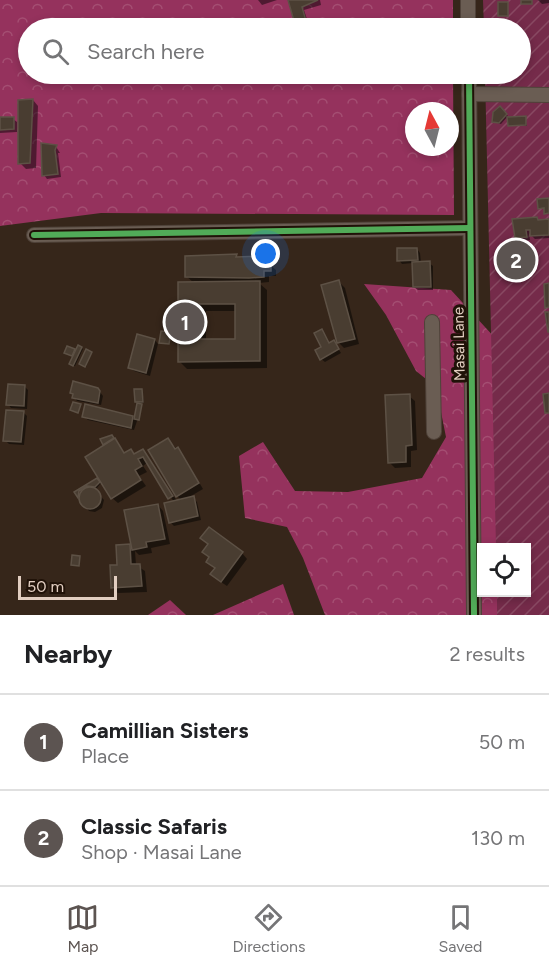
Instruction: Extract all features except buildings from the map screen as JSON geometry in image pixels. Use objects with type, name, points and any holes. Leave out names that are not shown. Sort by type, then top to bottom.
[{"type":"street","points":[[468,0],[468,18]]},
{"type":"street","name":"Masai Lane","points":[[469,84],[474,615]]},
{"type":"street","points":[[469,94],[549,95]]},
{"type":"street","points":[[34,236],[469,228]]},
{"type":"street","points":[[432,322],[434,432]]},
{"type":"green space","points":[[0,0],[453,0],[453,18],[18,18],[18,84],[453,84],[453,102],[405,102],[405,156],[454,156],[454,215],[101,213],[0,226]]},
{"type":"green space","points":[[364,284],[451,290],[519,364],[549,615],[325,615],[303,558],[287,527],[245,518],[239,456],[263,442],[295,491],[348,492],[422,478],[446,437],[436,387],[416,371],[386,315]]},
{"type":"green space","points":[[283,584],[294,615],[213,615]]},
{"type":"green space","points":[[170,600],[186,615],[148,615]]},
{"type":"shaded area","points":[[483,0],[549,0],[549,615],[497,615],[497,597],[531,597],[531,543],[496,543],[485,84],[531,84],[531,18],[484,18]]},
{"type":"cycle path","points":[[469,84],[474,615]]},
{"type":"cycle path","points":[[34,235],[469,228]]},
{"type":"place","name":"Classic Safaris","points":[[516,260]]},
{"type":"place","name":"Camillian Sisters","points":[[185,322]]}]
